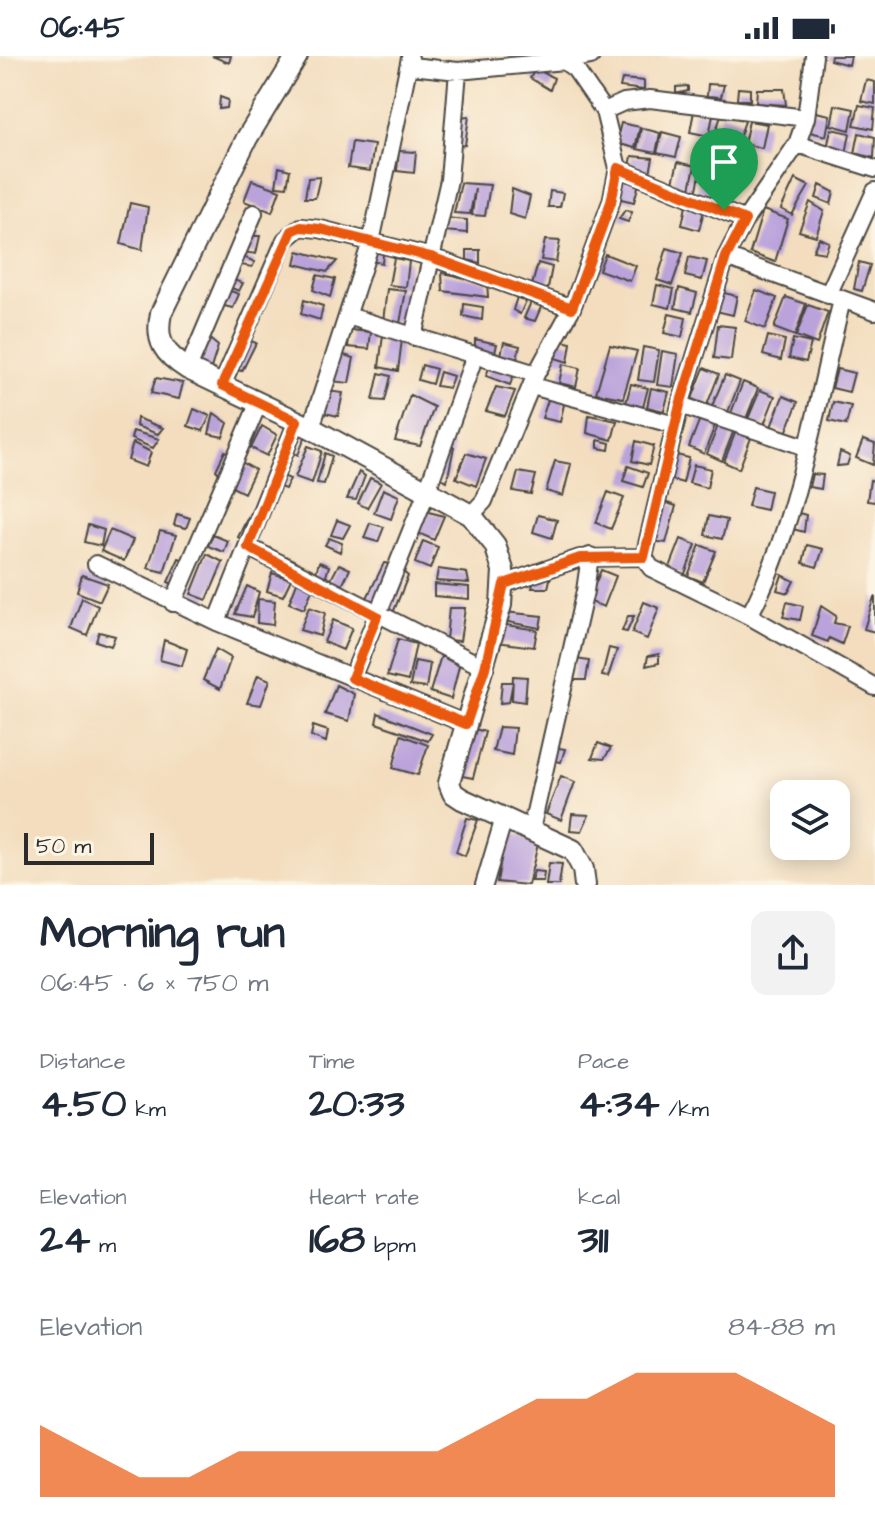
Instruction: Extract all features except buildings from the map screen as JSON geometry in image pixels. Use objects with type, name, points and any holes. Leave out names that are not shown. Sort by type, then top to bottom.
[{"type":"street","points":[[297,56],[247,138],[161,313],[158,330],[161,346],[170,358],[188,369],[304,425],[471,515],[495,545],[504,584],[485,668],[450,775],[453,793],[573,850],[579,857],[585,885]]},
{"type":"street","points":[[217,622],[304,425],[348,316],[371,242],[410,61],[458,71],[480,62],[564,61],[591,56]]},
{"type":"street","points":[[814,56],[806,118],[797,144],[745,220],[726,257],[680,405],[644,557],[651,568],[749,616],[875,687]]},
{"type":"street","points":[[471,515],[484,501],[534,380],[572,308],[611,202],[618,168],[604,111],[575,69],[564,61]]},
{"type":"street","points":[[413,337],[449,180],[458,71]]},
{"type":"street","points":[[604,111],[624,102],[650,99],[806,118]]},
{"type":"street","points":[[797,144],[875,169]]},
{"type":"street","points":[[618,168],[745,220]]},
{"type":"street","points":[[749,616],[761,594],[791,505],[806,447],[835,298],[875,191]]},
{"type":"street","points":[[188,369],[254,213]]},
{"type":"street","points":[[222,385],[292,231],[301,227],[431,257],[572,308]]},
{"type":"street","points":[[726,257],[875,311]]},
{"type":"street","points":[[348,316],[475,355],[534,380],[675,425]]},
{"type":"street","points":[[352,678],[427,491],[475,355]]},
{"type":"street","points":[[173,603],[259,402]]},
{"type":"street","points":[[680,405],[806,447]]},
{"type":"street","points":[[248,547],[377,616],[485,668]]},
{"type":"street","points":[[504,584],[590,556],[644,557]]},
{"type":"street","points":[[531,830],[585,591],[590,556]]},
{"type":"street","points":[[96,564],[173,603],[466,724]]},
{"type":"street","points":[[484,885],[504,818]]},
{"type":"route","points":[[618,168],[724,210],[745,220],[726,257],[680,405],[644,557],[590,556],[504,584],[485,668],[466,724],[352,678],[377,616],[248,547],[297,421],[222,385],[285,240],[292,231],[301,227],[320,229],[431,257],[572,308],[611,202],[618,168]]}]
